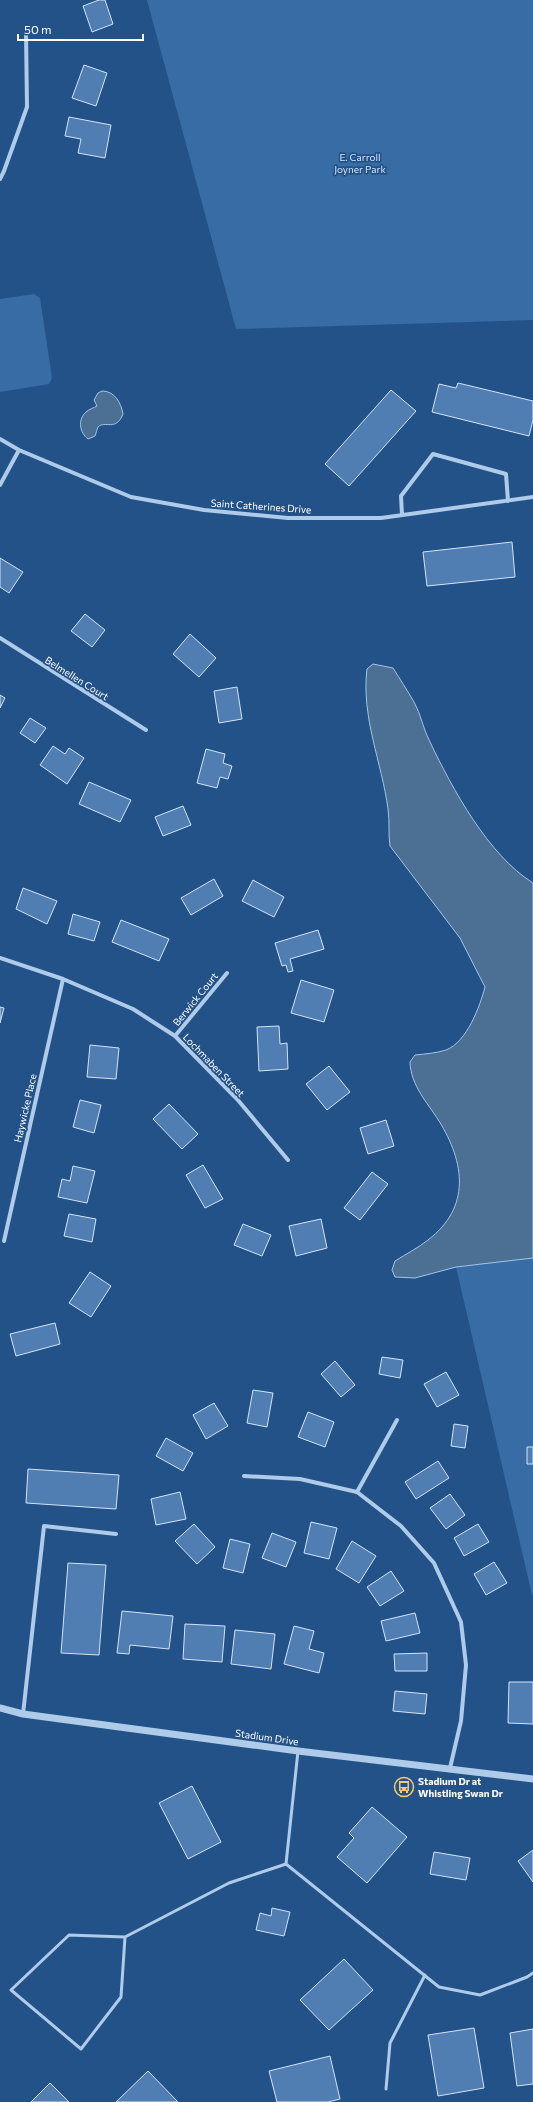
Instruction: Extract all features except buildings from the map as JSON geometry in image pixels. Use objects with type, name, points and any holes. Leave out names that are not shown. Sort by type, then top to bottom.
[{"type":"street","points":[[0,179],[27,107],[26,32]]},
{"type":"street","name":"Saint Catherines Drive","points":[[0,439],[18,450],[131,497],[204,510],[288,518],[381,518],[533,498]]},
{"type":"street","points":[[0,485],[18,450]]},
{"type":"street","points":[[402,515],[402,496],[433,454],[506,474],[508,501]]},
{"type":"street","name":"Belmellen Court","points":[[0,638],[146,730]]},
{"type":"street","name":"Lochmaben Street","points":[[0,958],[63,979],[133,1009],[175,1036],[237,1100],[288,1160]]},
{"type":"street","name":"Berwick Court","points":[[175,1036],[227,973]]},
{"type":"street","name":"Haywicke Place","points":[[4,1241],[63,979]]},
{"type":"street","points":[[357,1492],[397,1420]]},
{"type":"street","points":[[244,1476],[300,1479],[357,1492],[402,1526],[434,1563],[461,1622],[466,1666],[461,1721],[450,1768]]},
{"type":"street","points":[[23,1714],[44,1526],[116,1534]]},
{"type":"street","name":"Stadium Drive","points":[[0,1708],[23,1714],[298,1751],[533,1779]]},
{"type":"lane","points":[[286,1864],[298,1751]]},
{"type":"lane","points":[[125,1938],[121,1997],[81,2049],[11,1990],[69,1935],[125,1938],[230,1883],[286,1864]]},
{"type":"lane","points":[[286,1864],[439,1987],[480,1995],[528,1977],[533,1973]]},
{"type":"lane","points":[[386,2089],[390,2043],[425,1975]]},
{"type":"green space","name":"E. Carroll Joyner Park","points":[[147,0],[533,0],[533,320],[236,329]]},
{"type":"green space","points":[[34,294],[40,298],[52,378],[49,384],[0,392],[0,299]]},
{"type":"green space","points":[[533,1258],[533,1595],[532,1595],[456,1267]]},
{"type":"shaded area","points":[[102,391],[110,393],[117,398],[123,414],[117,423],[101,425],[98,427],[95,436],[88,439],[81,430],[81,419],[87,411],[97,406],[94,400],[98,393]]},
{"type":"shaded area","points":[[373,664],[393,668],[414,702],[428,737],[449,780],[473,819],[501,856],[533,883],[533,1258],[456,1267],[415,1278],[395,1277],[392,1270],[395,1261],[424,1243],[442,1227],[452,1213],[457,1199],[459,1184],[458,1168],[448,1137],[416,1086],[411,1071],[410,1062],[415,1055],[435,1053],[454,1046],[472,1023],[485,987],[460,938],[390,846],[388,809],[369,722],[367,705],[367,669]]},
{"type":"place","name":"Stadium Dr at Whistling Swan Dr","points":[[404,1787]]}]
